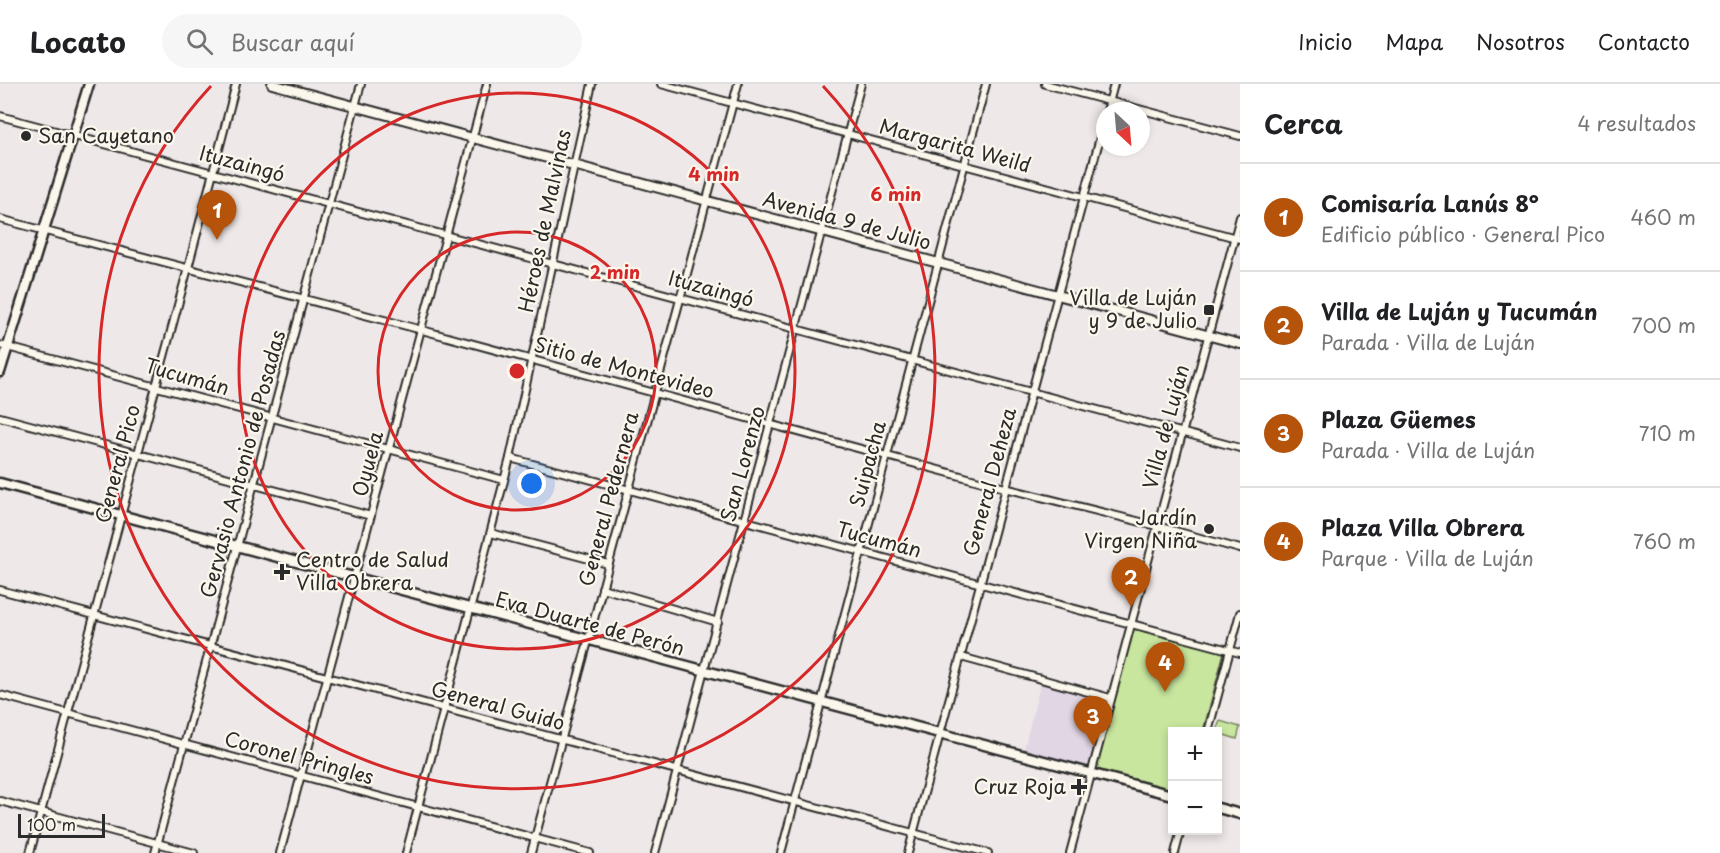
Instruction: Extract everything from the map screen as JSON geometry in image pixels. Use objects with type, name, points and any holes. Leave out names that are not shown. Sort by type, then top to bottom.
[{"type":"main road","points":[[0,372],[4,346],[44,230],[89,84]]},
{"type":"main road","name":"Eva Duarte de Perón","points":[[0,483],[1090,775],[1168,794]]},
{"type":"main road","points":[[1222,809],[1240,814]]},
{"type":"street","name":"General Pico","points":[[30,853],[157,386],[236,84]]},
{"type":"street","name":"Avenida 9 de Julio","points":[[272,84],[1240,344]]},
{"type":"street","name":"Gervasio Antonio de Posadas","points":[[155,853],[361,84]]},
{"type":"street","name":"Oyuela","points":[[280,853],[487,84]]},
{"type":"street","name":"Héroes de Malvinas","points":[[406,853],[510,458],[592,84]]},
{"type":"street","name":"Margarita Weild","points":[[663,84],[848,135],[1085,196],[1237,239]]},
{"type":"street","name":"General Pedernera","points":[[531,853],[738,84]]},
{"type":"street","name":"San Lorenzo","points":[[655,853],[861,84]]},
{"type":"street","name":"Suipacha","points":[[781,853],[986,84]]},
{"type":"street","points":[[1045,84],[1240,136]]},
{"type":"street","points":[[1110,100],[1114,84]]},
{"type":"street","name":"Ituzaingó","points":[[0,116],[1240,448]]},
{"type":"street","name":"General Deheza","points":[[908,853],[1056,295],[1096,154]]},
{"type":"street","name":"Villa de Luján","points":[[1070,853],[1208,336],[1237,239],[1240,217]]},
{"type":"street","name":"Sitio de Montevideo","points":[[0,219],[1240,549]]},
{"type":"street","name":"Tucumán","points":[[4,346],[504,480]]},
{"type":"street","points":[[0,417],[371,516]]},
{"type":"street","name":"Tucumán","points":[[510,458],[1240,653]]},
{"type":"street","points":[[491,533],[608,564]]},
{"type":"street","points":[[602,588],[718,622]]},
{"type":"street","name":"General Guido","points":[[0,590],[988,853]]},
{"type":"street","points":[[1209,727],[1240,613]]},
{"type":"street","points":[[961,657],[1110,698]]},
{"type":"street","name":"Coronel Pringles","points":[[0,695],[590,853]]},
{"type":"street","points":[[0,801],[194,853]]},
{"type":"street","points":[[1175,853],[1180,835]]},
{"type":"shaded area","points":[[1041,682],[1108,700],[1089,770],[1023,752]]},
{"type":"green space","points":[[1133,629],[1224,652],[1204,727],[1168,727],[1168,789],[1096,769]]},
{"type":"green space","points":[[1220,721],[1240,727],[1237,739],[1222,734],[1222,727],[1218,727]]},
{"type":"place","name":"San Cayetano","points":[[26,136]]},
{"type":"place","name":"Comisaría Lanús 8°","points":[[217,240]]},
{"type":"place","name":"Villa de Luján y 9 de Julio","points":[[1209,310]]},
{"type":"place","name":"Jardín Virgen Niña","points":[[1209,529]]},
{"type":"place","name":"Centro de Salud Villa Obrera","points":[[282,572]]},
{"type":"place","name":"Villa de Luján y Tucumán","points":[[1131,607]]},
{"type":"place","name":"Plaza Villa Obrera","points":[[1165,692]]},
{"type":"place","name":"Plaza Güemes","points":[[1093,746]]},
{"type":"place","name":"Cruz Roja","points":[[1079,787]]}]
